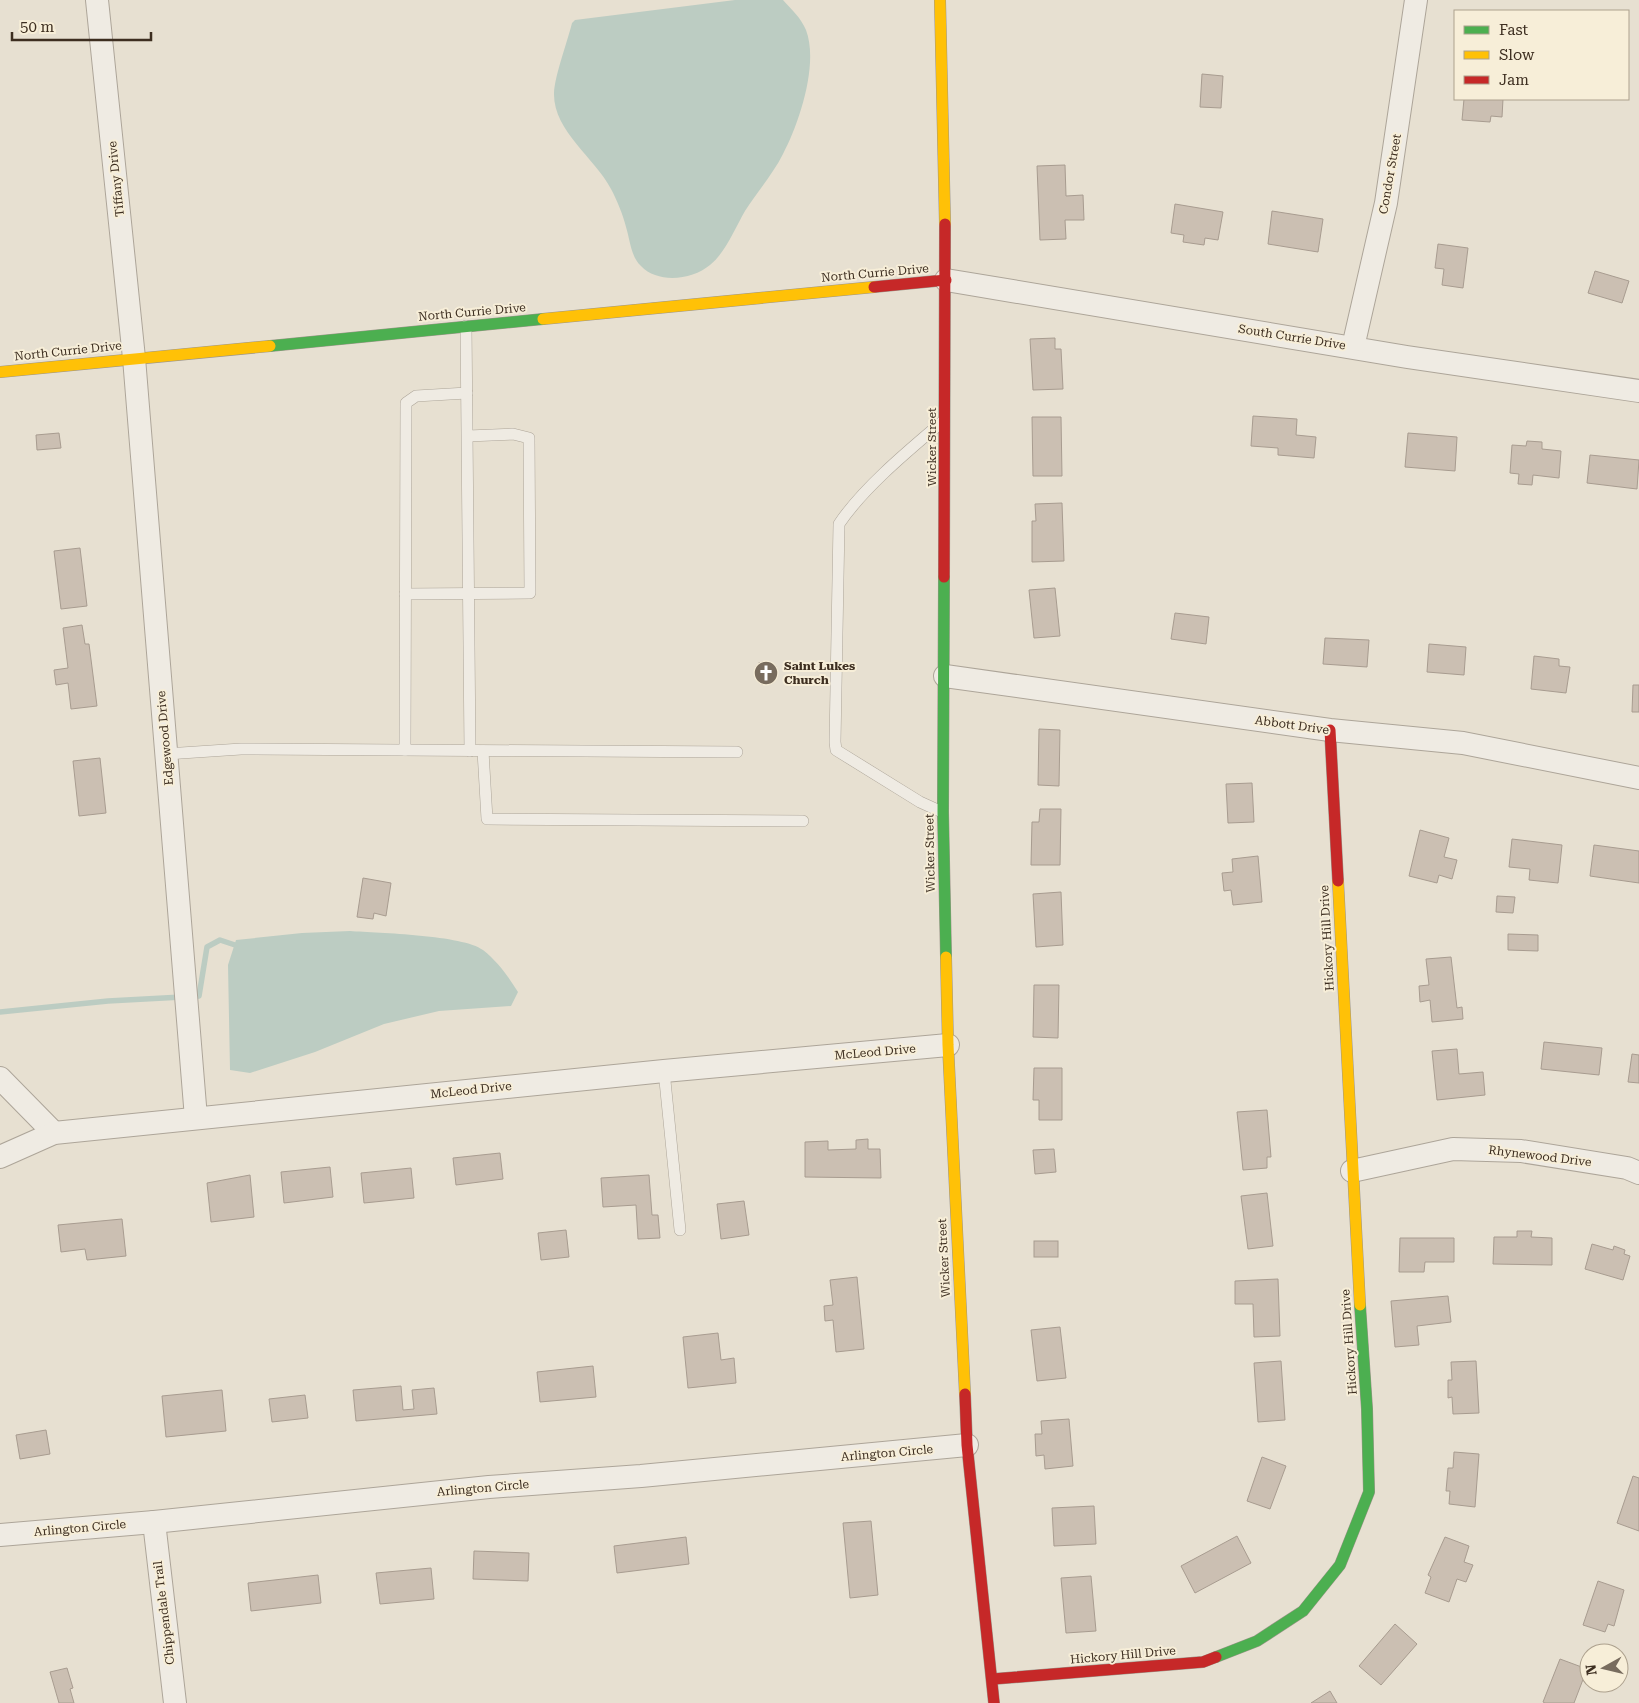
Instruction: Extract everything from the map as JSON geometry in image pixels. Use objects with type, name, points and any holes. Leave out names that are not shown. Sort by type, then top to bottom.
[{"type":"street","name":"Tiffany Drive","points":[[97,0],[134,358]]},
{"type":"street","name":"Wicker Street","points":[[940,0],[946,280],[943,812],[948,1045],[967,1445],[993,1679],[994,1703]]},
{"type":"street","name":"Condor Street","points":[[1353,346],[1386,203],[1416,0]]},
{"type":"street","name":"North Currie Drive","points":[[0,372],[946,280]]},
{"type":"street","name":"South Currie Drive","points":[[946,280],[1353,346],[1408,357],[1639,391]]},
{"type":"street","name":"Edgewood Drive","points":[[134,358],[196,1118]]},
{"type":"street","name":"Abbott Drive","points":[[945,676],[1330,730],[1463,743],[1639,778]]},
{"type":"street","name":"Hickory Hill Drive","points":[[993,1679],[1203,1662],[1257,1641],[1302,1611],[1340,1565],[1369,1492],[1367,1409],[1352,1171],[1330,730]]},
{"type":"street","name":"McLeod Drive","points":[[0,1157],[54,1133],[664,1071],[948,1045]]},
{"type":"street","points":[[0,1078],[54,1133]]},
{"type":"street","name":"Rhynewood Drive","points":[[1352,1171],[1453,1149],[1521,1152],[1628,1168],[1639,1173]]},
{"type":"street","name":"Arlington Circle","points":[[0,1535],[154,1522],[489,1487],[640,1476],[967,1445]]},
{"type":"street","name":"Chippendale Trail","points":[[154,1522],[175,1703]]},
{"type":"lane","points":[[466,326],[470,751]]},
{"type":"lane","points":[[405,750],[406,403],[416,396],[467,394]]},
{"type":"lane","points":[[943,812],[920,802],[836,750],[835,742],[839,524],[865,494],[914,446],[945,420]]},
{"type":"lane","points":[[406,594],[530,593],[529,438],[513,434],[468,436]]},
{"type":"lane","points":[[166,754],[241,749],[737,752]]},
{"type":"lane","points":[[483,751],[487,819],[803,821]]},
{"type":"lane","points":[[664,1071],[680,1230]]},
{"type":"shaded area","points":[[735,0],[783,0],[802,22],[809,44],[810,60],[809,76],[801,111],[779,161],[745,211],[716,260],[703,270],[685,277],[666,278],[656,276],[648,272],[638,262],[633,253],[622,213],[611,189],[567,132],[560,120],[554,93],[572,23],[575,20]]},
{"type":"shaded area","points":[[350,931],[440,938],[473,945],[483,950],[493,959],[518,992],[511,1006],[439,1011],[384,1024],[315,1052],[250,1073],[230,1070],[228,965],[236,940],[302,933]]},
{"type":"building","points":[[1202,74],[1223,76],[1221,108],[1200,107]]},
{"type":"building","points":[[1464,100],[1503,100],[1502,117],[1491,116],[1490,122],[1462,120]]},
{"type":"building","points":[[1065,165],[1066,196],[1083,195],[1084,220],[1065,220],[1066,239],[1040,240],[1037,166]]},
{"type":"building","points":[[1175,204],[1223,212],[1218,240],[1205,238],[1204,245],[1183,242],[1184,235],[1171,233]]},
{"type":"building","points":[[1272,211],[1323,219],[1318,252],[1268,244]]},
{"type":"building","points":[[1438,244],[1468,248],[1463,288],[1442,285],[1444,269],[1435,268]]},
{"type":"building","points":[[1595,271],[1629,281],[1622,303],[1588,293]]},
{"type":"building","points":[[1055,338],[1055,349],[1061,349],[1063,389],[1033,390],[1030,339]]},
{"type":"building","points":[[1253,416],[1297,419],[1296,435],[1316,437],[1314,458],[1278,455],[1278,448],[1251,446]]},
{"type":"building","points":[[1032,417],[1061,417],[1062,476],[1033,476]]},
{"type":"building","points":[[59,433],[61,448],[37,450],[36,435]]},
{"type":"building","points":[[1408,433],[1457,437],[1455,471],[1405,467]]},
{"type":"building","points":[[1527,441],[1542,442],[1542,449],[1561,451],[1559,478],[1533,475],[1532,485],[1518,484],[1519,474],[1510,473],[1512,445],[1526,446]]},
{"type":"building","points":[[1590,455],[1639,460],[1637,489],[1587,483]]},
{"type":"building","points":[[1062,503],[1064,561],[1032,562],[1032,521],[1036,521],[1035,504]]},
{"type":"building","points":[[80,548],[87,606],[61,609],[54,551]]},
{"type":"building","points":[[1055,588],[1060,636],[1034,638],[1029,590]]},
{"type":"building","points":[[1175,613],[1209,617],[1206,644],[1171,639]]},
{"type":"building","points":[[82,625],[85,644],[89,644],[97,706],[71,709],[68,683],[56,685],[54,670],[68,668],[63,628]]},
{"type":"building","points":[[1325,638],[1369,640],[1367,667],[1323,664]]},
{"type":"building","points":[[1429,644],[1466,647],[1464,675],[1427,672]]},
{"type":"building","points":[[1534,656],[1559,659],[1559,666],[1570,667],[1566,693],[1531,689]]},
{"type":"building","points":[[1633,685],[1639,685],[1639,712],[1632,712]]},
{"type":"building","points":[[1039,729],[1060,730],[1059,786],[1038,785]]},
{"type":"building","points":[[100,758],[106,813],[79,816],[73,761]]},
{"type":"building","points":[[1252,783],[1254,822],[1228,823],[1226,784]]},
{"type":"building","points":[[1040,809],[1061,809],[1060,865],[1031,865],[1032,822],[1039,822]]},
{"type":"building","points":[[1420,830],[1449,838],[1444,857],[1457,860],[1452,879],[1439,875],[1437,883],[1409,876]]},
{"type":"building","points":[[1512,839],[1562,845],[1558,883],[1529,880],[1530,869],[1509,867]]},
{"type":"building","points":[[1594,845],[1639,851],[1639,883],[1590,876]]},
{"type":"building","points":[[1258,856],[1262,902],[1233,905],[1231,890],[1224,891],[1222,873],[1233,872],[1232,859]]},
{"type":"building","points":[[363,878],[391,883],[386,916],[374,913],[373,919],[357,917]]},
{"type":"building","points":[[1061,892],[1063,945],[1036,947],[1033,894]]},
{"type":"building","points":[[1497,896],[1515,897],[1513,913],[1496,912]]},
{"type":"building","points":[[1508,934],[1538,935],[1538,951],[1508,950]]},
{"type":"building","points":[[1451,957],[1457,1008],[1462,1007],[1463,1019],[1432,1022],[1430,1000],[1420,1002],[1419,986],[1429,985],[1426,959]]},
{"type":"building","points":[[1034,985],[1059,985],[1058,1038],[1033,1037]]},
{"type":"building","points":[[1544,1042],[1602,1048],[1599,1075],[1541,1069]]},
{"type":"building","points":[[1457,1049],[1459,1074],[1483,1072],[1485,1095],[1437,1100],[1432,1051]]},
{"type":"building","points":[[1632,1054],[1639,1055],[1639,1083],[1628,1082]]},
{"type":"building","points":[[1034,1068],[1062,1068],[1062,1120],[1039,1120],[1039,1100],[1033,1100]]},
{"type":"building","points":[[1267,1110],[1271,1157],[1267,1157],[1267,1168],[1243,1170],[1237,1112]]},
{"type":"building","points":[[868,1139],[868,1149],[880,1149],[881,1178],[805,1177],[805,1142],[828,1141],[828,1150],[856,1149],[856,1140]]},
{"type":"building","points":[[1054,1149],[1056,1172],[1035,1174],[1033,1150]]},
{"type":"building","points":[[500,1153],[503,1179],[456,1185],[453,1158]]},
{"type":"building","points":[[330,1167],[333,1197],[284,1203],[281,1172]]},
{"type":"building","points":[[411,1168],[414,1198],[364,1203],[361,1173]]},
{"type":"building","points":[[250,1175],[254,1217],[211,1222],[207,1183]]},
{"type":"building","points":[[649,1175],[652,1215],[658,1215],[660,1238],[638,1239],[636,1205],[603,1207],[601,1178]]},
{"type":"building","points":[[1267,1193],[1273,1246],[1248,1249],[1241,1196]]},
{"type":"building","points":[[744,1201],[749,1235],[721,1239],[717,1204]]},
{"type":"building","points":[[122,1219],[126,1256],[87,1260],[85,1249],[61,1252],[58,1225]]},
{"type":"building","points":[[566,1230],[569,1257],[541,1260],[538,1233]]},
{"type":"building","points":[[1517,1231],[1532,1231],[1531,1237],[1552,1238],[1552,1265],[1493,1264],[1494,1237],[1517,1237]]},
{"type":"building","points":[[1400,1238],[1454,1238],[1454,1262],[1425,1262],[1424,1272],[1399,1272]]},
{"type":"building","points":[[1034,1241],[1058,1241],[1058,1257],[1034,1257]]},
{"type":"building","points":[[1592,1244],[1613,1250],[1614,1246],[1625,1250],[1624,1254],[1630,1256],[1623,1280],[1585,1269]]},
{"type":"building","points":[[857,1277],[864,1349],[836,1352],[833,1320],[825,1321],[824,1306],[833,1305],[830,1280]]},
{"type":"building","points":[[1278,1279],[1280,1336],[1254,1337],[1253,1304],[1235,1304],[1235,1281]]},
{"type":"building","points":[[1448,1296],[1451,1322],[1417,1326],[1419,1345],[1395,1347],[1391,1301]]},
{"type":"building","points":[[1060,1327],[1066,1378],[1037,1381],[1031,1330]]},
{"type":"building","points":[[718,1333],[721,1360],[734,1358],[736,1383],[688,1388],[683,1337]]},
{"type":"building","points":[[1281,1361],[1285,1420],[1258,1422],[1254,1363]]},
{"type":"building","points":[[1476,1361],[1479,1413],[1453,1414],[1452,1397],[1448,1398],[1448,1380],[1452,1380],[1451,1362]]},
{"type":"building","points":[[593,1366],[596,1397],[540,1402],[537,1372]]},
{"type":"building","points":[[401,1386],[403,1410],[414,1409],[412,1390],[434,1388],[437,1414],[356,1421],[353,1390]]},
{"type":"building","points":[[222,1390],[226,1431],[166,1437],[162,1396]]},
{"type":"building","points":[[305,1395],[308,1418],[272,1422],[269,1399]]},
{"type":"building","points":[[1069,1419],[1073,1466],[1045,1469],[1044,1455],[1036,1456],[1035,1434],[1042,1434],[1041,1421]]},
{"type":"building","points":[[46,1430],[50,1454],[20,1459],[16,1435]]},
{"type":"building","points":[[1454,1452],[1479,1454],[1475,1507],[1449,1504],[1450,1491],[1446,1491],[1448,1468],[1453,1468]]},
{"type":"building","points":[[1262,1457],[1286,1466],[1270,1509],[1247,1501]]},
{"type":"building","points":[[1633,1476],[1639,1478],[1639,1531],[1617,1523]]},
{"type":"building","points":[[1094,1506],[1096,1544],[1054,1546],[1052,1508]]},
{"type":"building","points":[[871,1521],[878,1595],[850,1598],[843,1523]]},
{"type":"building","points":[[1237,1536],[1251,1563],[1195,1593],[1181,1566]]},
{"type":"building","points":[[686,1537],[689,1564],[617,1573],[614,1546]]},
{"type":"building","points":[[1445,1537],[1469,1546],[1464,1562],[1473,1565],[1466,1582],[1457,1579],[1449,1602],[1425,1593],[1431,1577],[1428,1575]]},
{"type":"building","points":[[474,1551],[529,1553],[528,1581],[473,1579]]},
{"type":"building","points":[[431,1568],[434,1599],[380,1604],[376,1573]]},
{"type":"building","points":[[318,1575],[321,1603],[251,1611],[248,1583]]},
{"type":"building","points":[[1091,1576],[1096,1631],[1066,1633],[1061,1578]]},
{"type":"building","points":[[1598,1581],[1624,1590],[1614,1626],[1608,1624],[1605,1632],[1583,1625]]},
{"type":"building","points":[[1395,1624],[1417,1644],[1381,1685],[1359,1666]]},
{"type":"building","points":[[1560,1659],[1579,1666],[1579,1690],[1574,1703],[1543,1702]]},
{"type":"building","points":[[67,1668],[73,1688],[70,1689],[74,1703],[59,1703],[50,1672]]},
{"type":"building","points":[[1330,1691],[1337,1703],[1311,1703]]},
{"type":"waterway","points":[[191,997],[199,996],[207,947],[220,940],[235,945]]},
{"type":"waterway","points":[[0,1012],[108,1001],[182,997]]},
{"type":"traffic: fast","points":[[270,346],[543,319]]},
{"type":"traffic: fast","points":[[944,577],[943,812],[946,957]]},
{"type":"traffic: fast","points":[[1216,1657],[1257,1641],[1303,1611],[1340,1565],[1369,1492],[1367,1409],[1360,1305]]},
{"type":"traffic: slow","points":[[940,0],[945,224]]},
{"type":"traffic: slow","points":[[543,319],[874,287]]},
{"type":"traffic: slow","points":[[0,372],[270,346]]},
{"type":"traffic: slow","points":[[1338,881],[1360,1305]]},
{"type":"traffic: slow","points":[[946,957],[948,1045],[965,1394]]},
{"type":"traffic: jam","points":[[944,577],[945,224]]},
{"type":"traffic: jam","points":[[874,287],[946,280]]},
{"type":"traffic: jam","points":[[1330,730],[1338,881]]},
{"type":"traffic: jam","points":[[965,1394],[967,1445],[994,1703]]},
{"type":"traffic: jam","points":[[993,1679],[1203,1662],[1216,1657]]},
{"type":"place","name":"Saint Lukes Church","points":[[766,673]]}]
